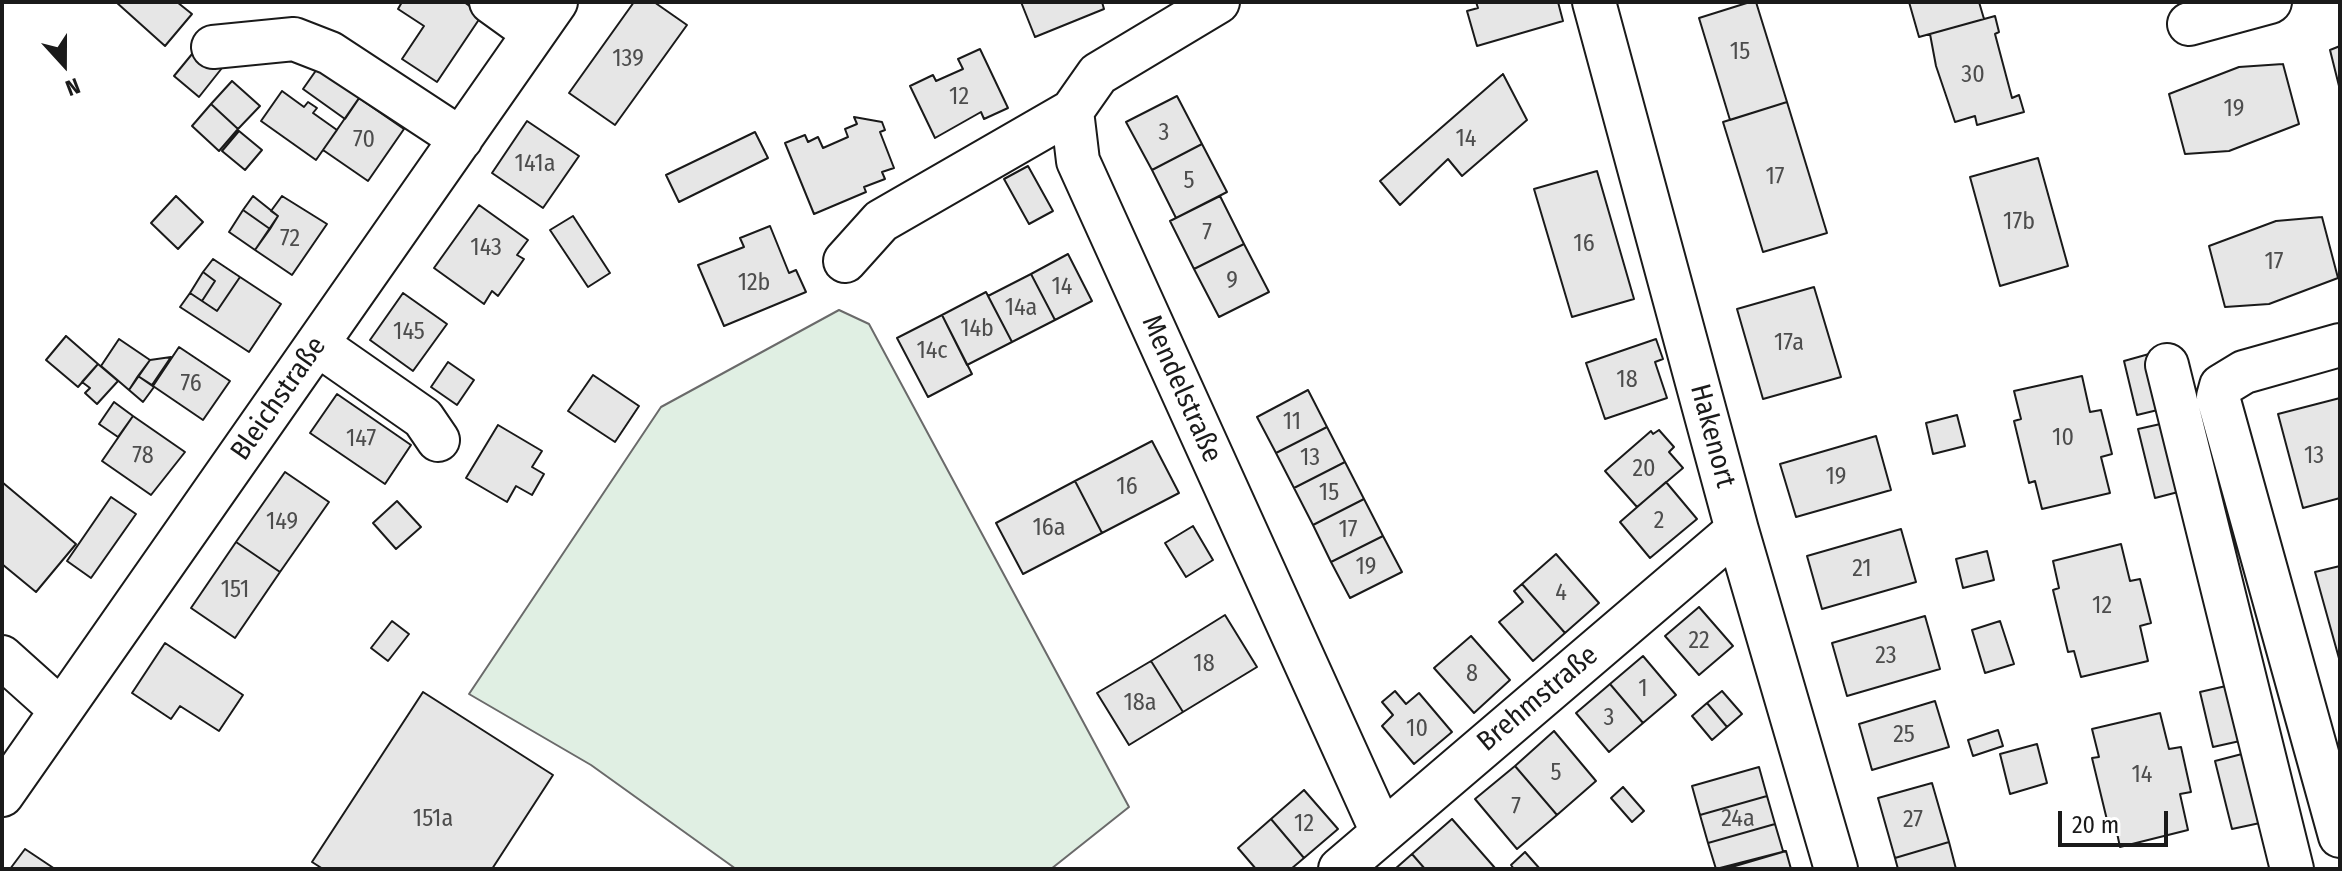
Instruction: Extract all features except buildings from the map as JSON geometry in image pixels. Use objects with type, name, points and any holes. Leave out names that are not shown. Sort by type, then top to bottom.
[{"type":"street","points":[[491,2],[545,18]]},
{"type":"street","points":[[845,261],[881,221],[1072,111],[1098,74],[1218,2]]},
{"type":"street","name":"Hakenort","points":[[1594,2],[1737,530],[1836,869]]},
{"type":"street","points":[[2189,24],[2270,2]]},
{"type":"street","name":"Bleichstraße","points":[[2,795],[545,18]]},
{"type":"street","points":[[213,47],[294,39],[330,53],[461,139]]},
{"type":"street","name":"Mendelstraße","points":[[1072,111],[1078,161],[1382,832]]},
{"type":"street","points":[[317,344],[423,418],[438,440]]},
{"type":"street","points":[[2340,345],[2244,372],[2221,386],[2218,397],[2340,836]]},
{"type":"street","points":[[2167,365],[2292,869]]},
{"type":"street","name":"Brehmstraße","points":[[1340,869],[1737,530]]},
{"type":"street","points":[[2,657],[61,710]]},
{"type":"green space","points":[[839,310],[869,324],[1129,807],[1051,869],[736,869],[591,765],[469,694],[661,407]]}]
